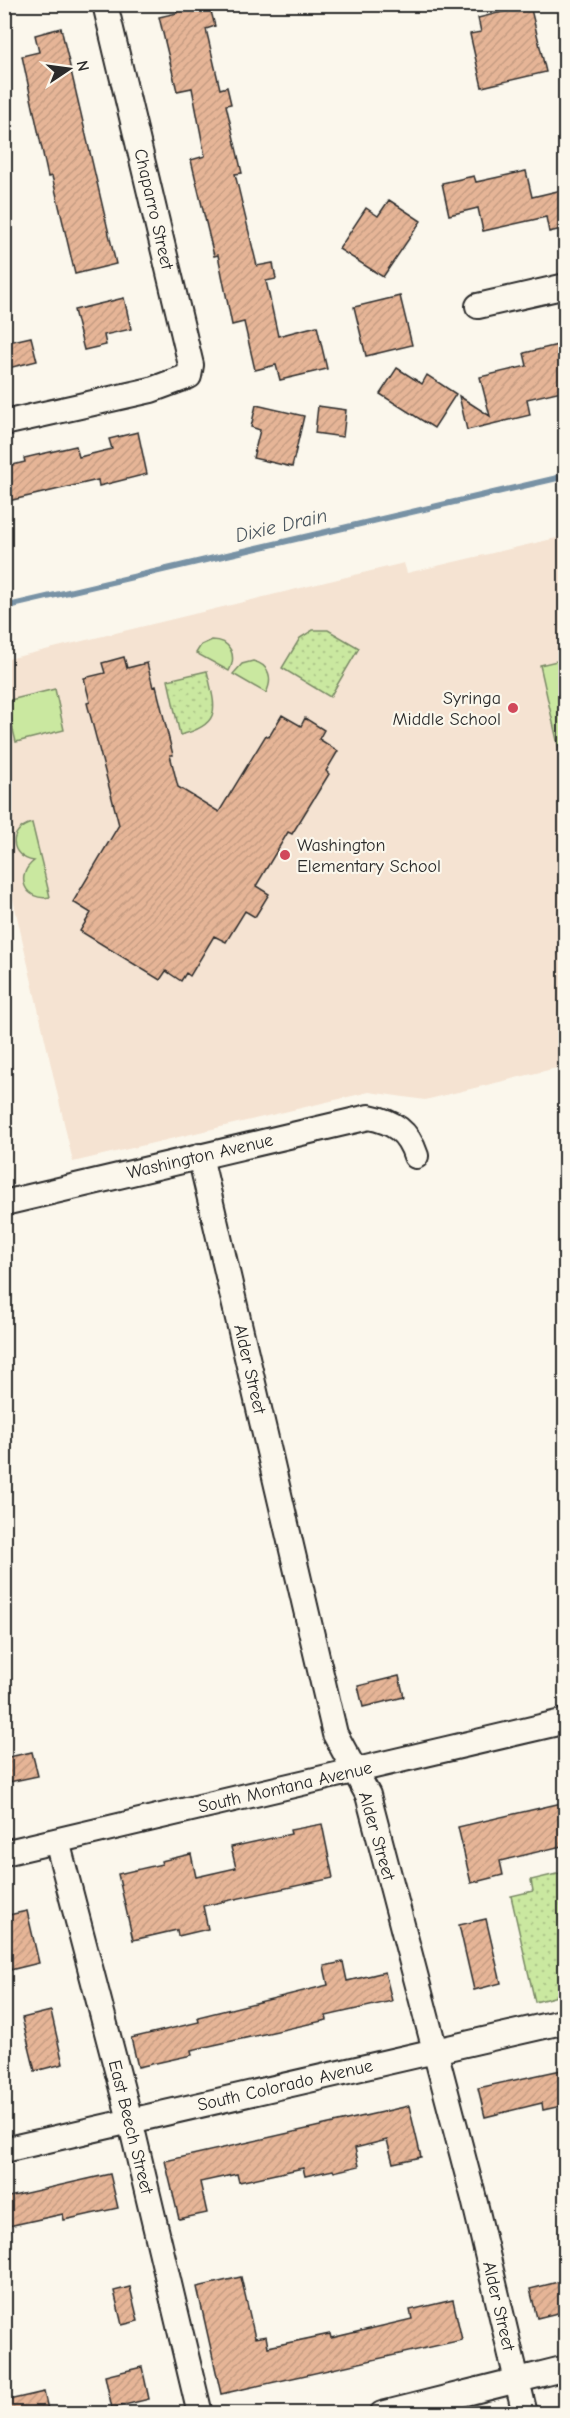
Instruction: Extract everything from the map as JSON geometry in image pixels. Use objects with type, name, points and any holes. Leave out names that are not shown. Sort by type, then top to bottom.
[{"type":"street","name":"Chaparro Street","points":[[4,423],[153,390],[189,376],[191,365],[105,4]]},
{"type":"street","points":[[478,306],[566,286]]},
{"type":"street","name":"Washington Avenue","points":[[4,1203],[369,1117],[394,1124],[405,1132],[416,1156]]},
{"type":"street","name":"Alder Street","points":[[200,1156],[335,1734],[368,1795],[474,2199],[525,2414]]},
{"type":"street","name":"South Montana Avenue","points":[[4,1853],[566,1721]]},
{"type":"street","name":"East Beech Street","points":[[57,1841],[130,2120],[200,2414]]},
{"type":"street","name":"South Colorado Avenue","points":[[4,2150],[566,2020]]},
{"type":"street","points":[[382,2414],[566,2368]]},
{"type":"shaded area","name":"Washington Elementary School","points":[[565,536],[565,1066],[425,1100],[369,1092],[73,1162],[5,864],[4,660],[404,563],[407,573]]},
{"type":"green space","points":[[313,630],[328,630],[359,648],[330,697],[282,668],[300,638]]},
{"type":"green space","points":[[212,640],[224,643],[231,650],[232,660],[229,671],[196,653],[201,645]]},
{"type":"green space","points":[[566,659],[565,776],[540,665]]},
{"type":"green space","points":[[253,661],[263,666],[268,673],[269,683],[266,693],[233,674],[242,664]]},
{"type":"green space","points":[[207,671],[214,704],[213,712],[204,725],[180,735],[168,680]]},
{"type":"green space","points":[[55,689],[64,730],[16,742],[6,701]]},
{"type":"green space","points":[[32,823],[50,897],[34,896],[25,886],[25,874],[34,861],[20,854],[14,843],[18,831]]},
{"type":"green space","points":[[565,1872],[565,1994],[535,2002],[511,1896],[533,1891],[531,1880]]},
{"type":"building","points":[[175,4],[209,4],[215,26],[206,29],[220,89],[227,87],[231,104],[226,105],[242,173],[235,174],[257,266],[273,263],[276,279],[266,281],[278,336],[317,326],[327,369],[280,380],[276,365],[255,370],[244,322],[232,325],[218,255],[214,256],[191,160],[205,156],[192,88],[177,91],[159,17],[177,13]]},
{"type":"building","points":[[530,5],[546,72],[482,87],[470,34],[481,32],[478,18]]},
{"type":"building","points":[[61,28],[116,264],[75,274],[52,176],[48,177],[22,56],[39,52],[35,35]]},
{"type":"building","points":[[526,171],[532,197],[566,189],[566,228],[549,232],[546,217],[483,231],[478,208],[449,215],[442,183],[474,176],[476,182]]},
{"type":"building","points":[[389,200],[421,221],[383,277],[339,249],[366,208],[378,216]]},
{"type":"building","points":[[400,296],[412,345],[366,356],[354,307]]},
{"type":"building","points":[[124,298],[131,329],[104,335],[106,345],[84,350],[74,310]]},
{"type":"building","points":[[31,337],[37,361],[4,369],[4,343]]},
{"type":"building","points":[[566,343],[566,390],[527,399],[530,415],[467,430],[459,396],[490,416],[480,377],[527,366],[524,353]]},
{"type":"building","points":[[397,368],[422,384],[427,375],[456,394],[434,428],[380,394]]},
{"type":"building","points":[[256,405],[304,416],[292,467],[253,458],[260,430],[251,427]]},
{"type":"building","points":[[318,406],[346,410],[343,437],[315,433]]},
{"type":"building","points":[[138,432],[147,474],[99,486],[98,480],[4,502],[4,467],[25,462],[24,458],[76,446],[79,457],[112,449],[109,439]]},
{"type":"building","name":"Washington Elementary School","points":[[124,657],[127,668],[147,663],[153,687],[156,686],[173,755],[170,755],[178,787],[219,812],[266,735],[269,737],[282,715],[301,726],[305,718],[324,730],[319,739],[338,751],[326,771],[329,774],[292,834],[288,832],[256,886],[269,894],[255,917],[245,911],[226,942],[214,936],[190,976],[186,973],[181,981],[166,971],[160,980],[80,931],[91,913],[73,902],[119,825],[87,703],[90,702],[84,678],[105,673],[102,663]]},
{"type":"building","points":[[399,1676],[404,1697],[363,1707],[358,1686]]},
{"type":"building","points":[[32,1752],[38,1776],[4,1783],[4,1758]]},
{"type":"building","points":[[566,1802],[566,1845],[500,1861],[503,1875],[471,1883],[458,1827]]},
{"type":"building","points":[[322,1824],[333,1878],[203,1906],[208,1929],[178,1936],[177,1930],[133,1940],[118,1874],[162,1864],[161,1861],[191,1854],[196,1877],[236,1868],[231,1847],[291,1834],[290,1830]]},
{"type":"building","points":[[27,1911],[39,1963],[10,1970],[4,1947],[4,1916]]},
{"type":"building","points":[[486,1919],[501,1983],[474,1990],[459,1925]]},
{"type":"building","points":[[343,1962],[347,1981],[385,1972],[392,2001],[326,2016],[327,2020],[191,2050],[192,2055],[138,2067],[131,2038],[199,2022],[198,2017],[328,1985],[324,1966]]},
{"type":"building","points":[[51,2011],[63,2064],[35,2071],[22,2018]]},
{"type":"building","points":[[566,2069],[566,2105],[543,2110],[542,2103],[485,2117],[478,2088]]},
{"type":"building","points":[[409,2106],[421,2157],[393,2163],[387,2140],[355,2148],[359,2166],[334,2172],[333,2170],[305,2176],[303,2168],[239,2182],[237,2174],[200,2182],[207,2213],[179,2219],[165,2161]]},
{"type":"building","points":[[110,2174],[118,2208],[64,2220],[63,2214],[4,2227],[4,2198]]},
{"type":"building","points":[[241,2277],[255,2338],[266,2336],[268,2347],[330,2334],[331,2338],[412,2319],[410,2310],[453,2300],[462,2340],[221,2394],[197,2287]]},
{"type":"building","points":[[566,2280],[566,2311],[537,2318],[530,2289]]},
{"type":"building","points":[[130,2287],[138,2321],[122,2325],[114,2291]]},
{"type":"building","points":[[142,2367],[149,2399],[112,2408],[105,2376]]},
{"type":"building","points":[[44,2392],[49,2414],[4,2414],[4,2401]]},
{"type":"waterway","name":"Dixie Drain","points":[[4,607],[566,476]]},
{"type":"place","name":"Syringa Middle School","points":[[513,708]]},
{"type":"place","name":"Washington Elementary School","points":[[285,855]]}]
